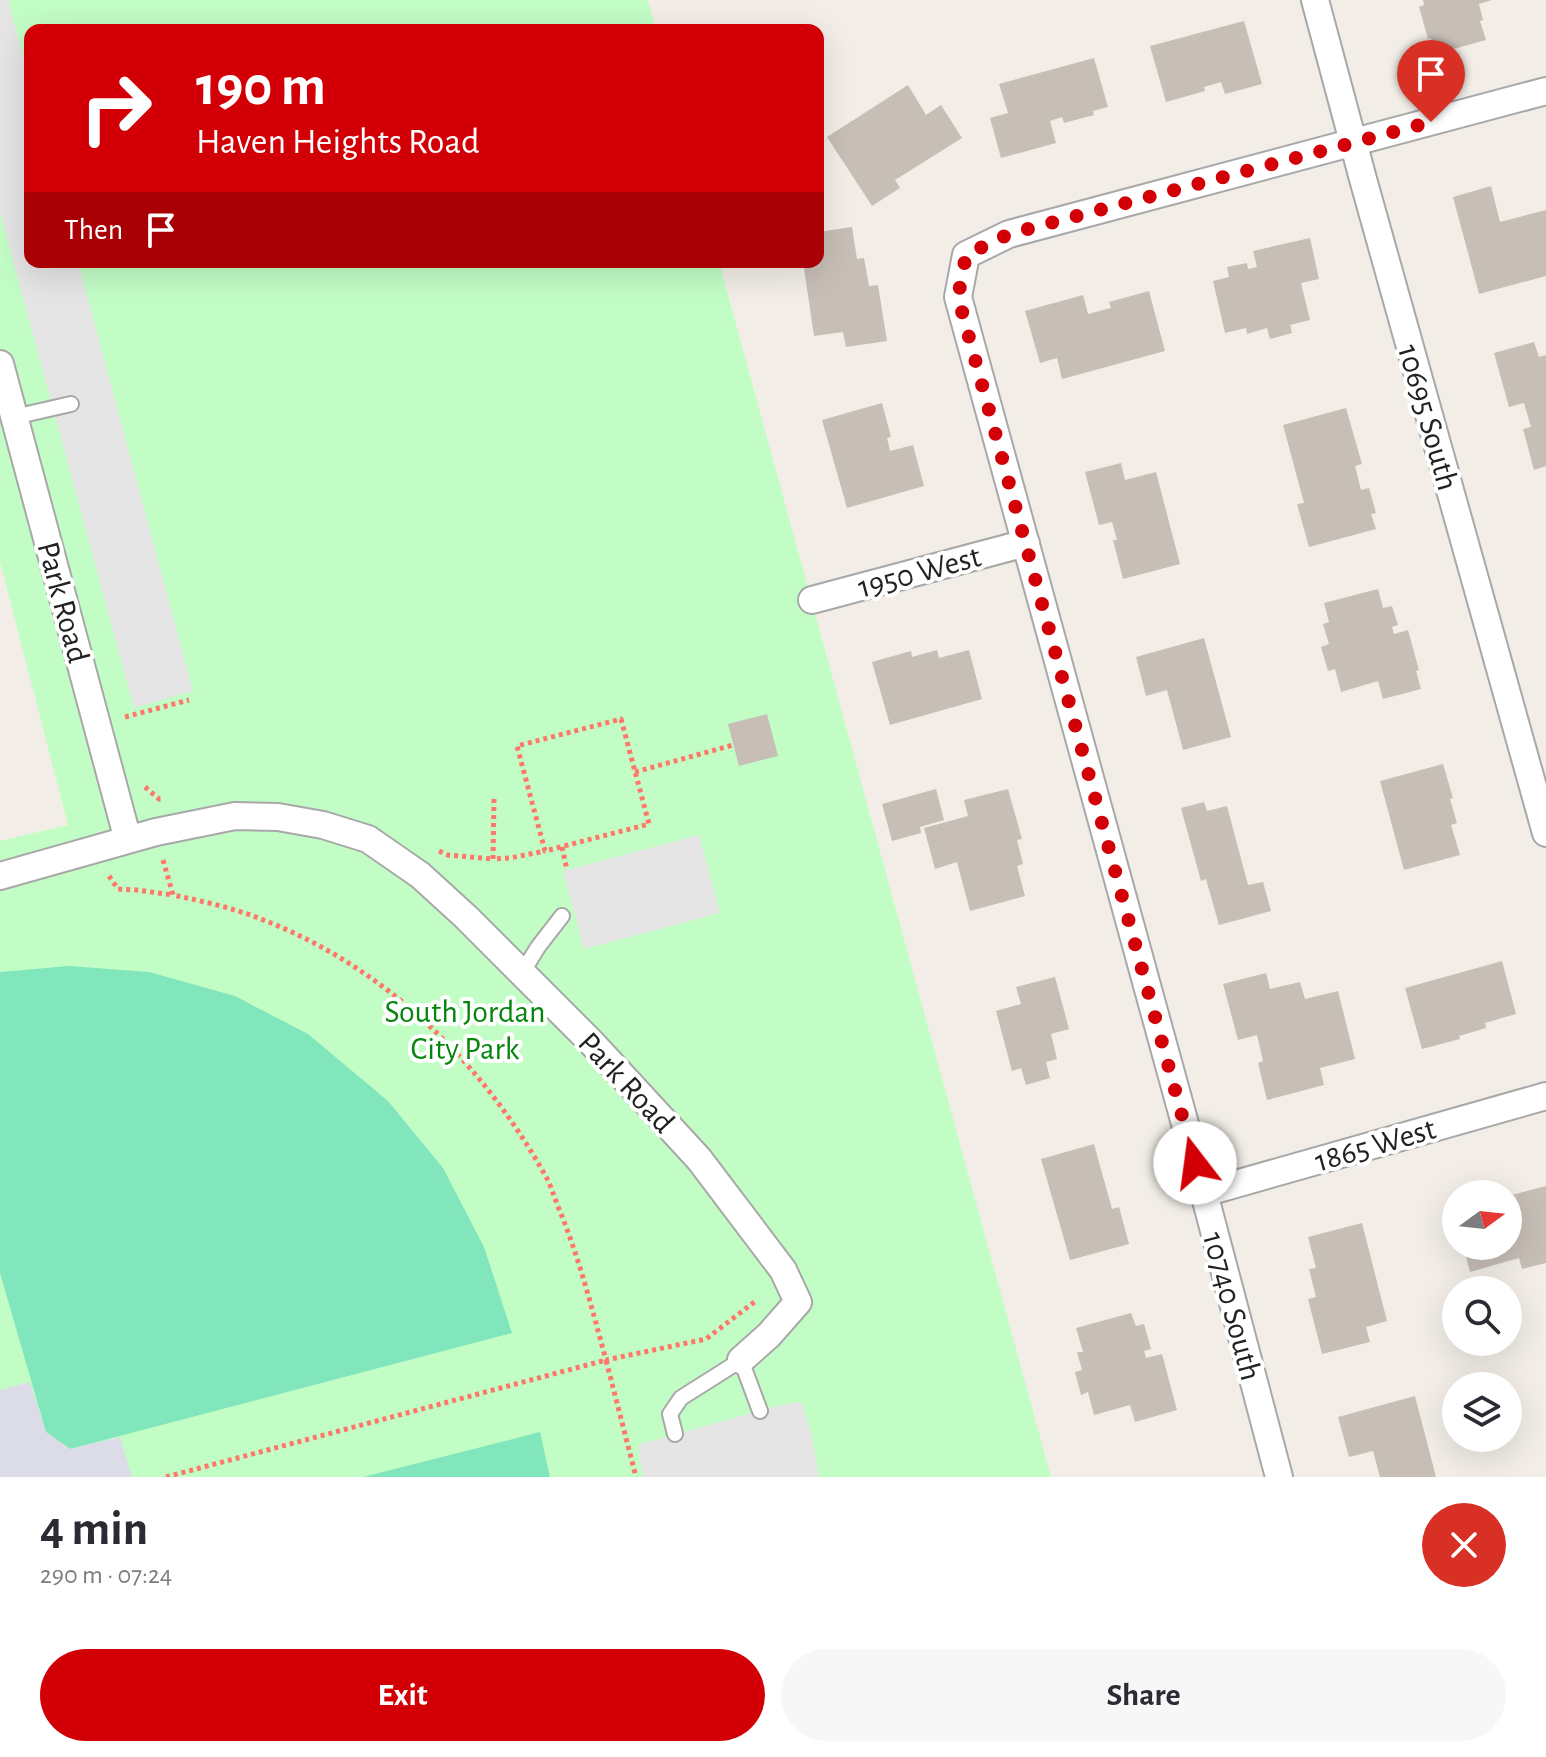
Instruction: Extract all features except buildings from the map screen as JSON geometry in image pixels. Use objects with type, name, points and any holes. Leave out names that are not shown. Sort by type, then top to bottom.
[{"type":"street","name":"10695 South","points":[[1315,0],[1546,833]]},
{"type":"street","points":[[1353,143],[1546,91]]},
{"type":"street","name":"10740 South","points":[[1279,1477],[958,297],[966,255],[1009,234],[1353,143]]},
{"type":"street","name":"Park Road","points":[[0,364],[128,840]]},
{"type":"street","name":"1950 West","points":[[812,600],[1026,543]]},
{"type":"street","name":"Park Road","points":[[0,876],[156,832],[235,816],[278,817],[323,825],[368,839],[420,875],[592,1043],[699,1159],[783,1270],[798,1302],[769,1335],[741,1360]]},
{"type":"street","name":"1865 West","points":[[1204,1193],[1546,1096]]},
{"type":"lane","points":[[14,417],[71,404]]},
{"type":"lane","points":[[522,973],[562,916]]},
{"type":"lane","points":[[675,1434],[670,1414],[681,1398],[741,1360],[760,1411]]},
{"type":"path","points":[[494,799],[493,859],[545,851],[649,824],[621,719],[517,746],[545,851]]},
{"type":"path","points":[[635,772],[733,745]]},
{"type":"path","points":[[562,847],[567,870]]},
{"type":"path","points":[[163,860],[173,895]]},
{"type":"path","points":[[107,873],[118,889],[173,895],[209,903],[260,918],[315,943],[372,978],[420,1017],[465,1061],[500,1105],[546,1177],[571,1238],[636,1477]]},
{"type":"path","points":[[166,1477],[606,1360],[706,1339],[757,1300]]},
{"type":"green space","name":"South Jordan City Park","points":[[0,0],[648,0],[654,24],[24,24],[24,268],[721,268],[1051,1477],[0,1477],[0,841],[68,825],[0,562]]},
{"type":"green space","points":[[69,966],[149,972],[235,996],[308,1034],[388,1101],[443,1168],[484,1247],[512,1333],[70,1449],[46,1432],[0,1273],[0,972]]},
{"type":"green space","points":[[540,1432],[550,1477],[363,1477]]},
{"type":"shaded area","points":[[0,0],[8,0],[24,60],[24,268],[80,268],[193,691],[134,708],[0,212]]},
{"type":"shaded area","points":[[699,835],[720,913],[584,949],[563,871]]},
{"type":"shaded area","points":[[30,1382],[46,1432],[70,1449],[120,1437],[132,1477],[0,1477],[0,1390]]},
{"type":"shaded area","points":[[801,1402],[811,1432],[819,1477],[643,1477],[638,1445],[776,1406]]},
{"type":"route","points":[[1195,1163],[958,297],[966,255],[1009,234],[1431,122]]}]
